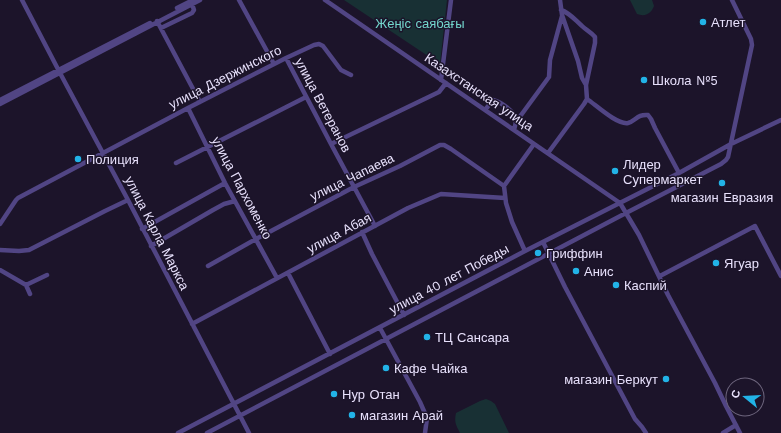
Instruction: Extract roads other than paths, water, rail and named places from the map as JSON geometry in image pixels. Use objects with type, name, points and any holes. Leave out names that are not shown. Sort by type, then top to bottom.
[{"type":"street","name":"улица Карла Маркса","points":[[22,0],[249,433]]},
{"type":"street","points":[[0,100],[192,2],[200,0]]},
{"type":"street","name":"улица Ветеранов","points":[[239,0],[274,64]]},
{"type":"street","name":"Казахстанская улица","points":[[325,0],[620,203]]},
{"type":"street","points":[[331,144],[439,92],[444,82],[451,0]]},
{"type":"street","points":[[560,0],[562,12],[582,78],[586,85]]},
{"type":"street","points":[[730,144],[752,45],[751,39],[732,0]]},
{"type":"street","points":[[161,28],[192,13],[194,10],[192,2]]},
{"type":"street","points":[[548,153],[587,99],[586,85],[595,43],[595,37],[578,21],[568,12],[562,12]]},
{"type":"street","points":[[514,130],[516,122],[549,77],[551,53],[562,12]]},
{"type":"street","points":[[157,21],[200,102]]},
{"type":"street","name":"улица Дзержинского","points":[[0,224],[18,198],[188,108],[314,45],[319,44],[322,46],[341,70],[351,75]]},
{"type":"street","name":"улица Ветеранов","points":[[286,58],[375,226]]},
{"type":"street","points":[[0,104],[59,71]]},
{"type":"street","points":[[176,163],[306,97]]},
{"type":"street","points":[[587,99],[614,119],[622,123],[628,123],[639,116],[648,115],[680,172]]},
{"type":"street","points":[[485,110],[493,100],[496,101],[510,111],[515,117],[516,122]]},
{"type":"street","name":"улица Пархоменко","points":[[188,108],[225,183],[277,278]]},
{"type":"street","name":"улица 40 лет Победы","points":[[178,433],[525,251],[680,172],[730,144],[781,120]]},
{"type":"street","points":[[525,251],[512,222],[506,203],[504,186],[534,144]]},
{"type":"street","name":"улица 40 лет Победы","points":[[207,433],[721,164],[728,157],[730,144]]},
{"type":"street","name":"улица Чапаева","points":[[208,266],[354,187],[400,166],[440,145],[444,145],[451,149],[504,186]]},
{"type":"street","points":[[142,229],[225,183]]},
{"type":"street","name":"улица Абая","points":[[192,324],[362,232],[408,208],[441,194],[505,198]]},
{"type":"street","points":[[0,250],[29,250],[128,200]]},
{"type":"street","points":[[151,246],[224,204],[235,201]]},
{"type":"street","points":[[620,203],[660,276],[740,433]]},
{"type":"street","points":[[660,276],[755,226],[781,276]]},
{"type":"street","points":[[362,232],[404,315]]},
{"type":"street","points":[[543,242],[635,419],[646,433]]},
{"type":"street","points":[[0,270],[26,285],[30,294]]},
{"type":"street","points":[[288,273],[330,354]]},
{"type":"street","points":[[26,285],[47,275]]},
{"type":"street","points":[[380,328],[420,402],[427,418],[426,433]]},
{"type":"street","points":[[723,433],[736,425]]},
{"type":"place","name":"Атлет","points":[[703,22]]},
{"type":"place","name":"Школа №5","points":[[644,80]]},
{"type":"place","name":"Полиция","points":[[78,159]]},
{"type":"place","name":"Лидер Супермаркет","points":[[615,171]]},
{"type":"place","name":"магазин Евразия","points":[[722,183]]},
{"type":"place","name":"Гриффин","points":[[538,253]]},
{"type":"place","name":"Ягуар","points":[[716,263]]},
{"type":"place","name":"Анис","points":[[576,271]]},
{"type":"place","name":"Каспий","points":[[616,285]]},
{"type":"place","name":"ТЦ Сансара","points":[[427,337]]},
{"type":"place","name":"Кафе Чайка","points":[[386,368]]},
{"type":"place","name":"магазин Беркут","points":[[666,379]]},
{"type":"place","name":"Нур Отан","points":[[334,394]]},
{"type":"place","name":"магазин Арай","points":[[352,415]]},
{"type":"park label","name":"Жеңіс саябағы","points":[[420,23]]}]
